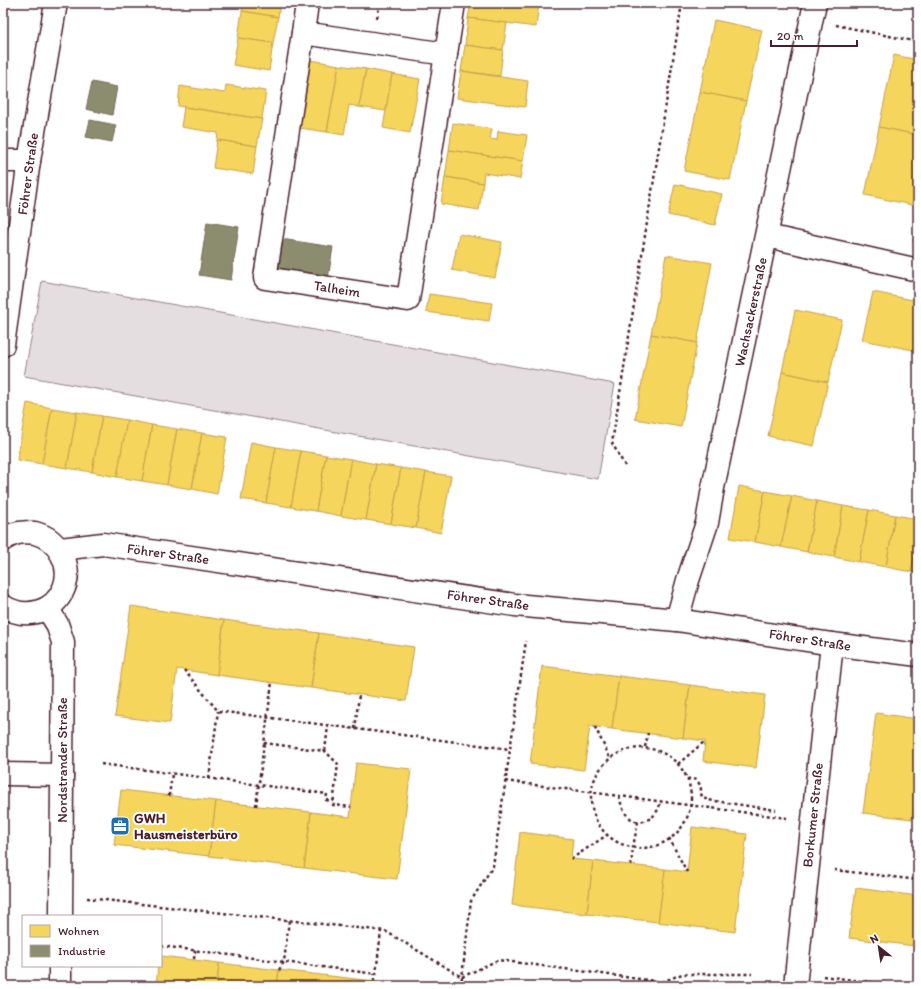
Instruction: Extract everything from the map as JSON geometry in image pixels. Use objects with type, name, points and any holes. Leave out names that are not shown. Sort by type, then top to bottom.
[{"type":"street","name":"Föhrer Straße","points":[[3,345],[29,161],[56,3]]},
{"type":"street","name":"Talheim","points":[[307,3],[265,278],[408,300],[454,3]]},
{"type":"street","name":"Wachsackerstraße","points":[[677,620],[706,523],[815,3]]},
{"type":"street","points":[[303,33],[446,54]]},
{"type":"street","points":[[3,161],[29,161]]},
{"type":"street","points":[[767,236],[918,270]]},
{"type":"street","points":[[3,606],[22,614],[35,613],[48,608],[58,599],[64,588],[67,574],[66,562],[60,550],[52,541],[41,535],[30,532],[8,531]]},
{"type":"street","name":"Föhrer Straße","points":[[60,550],[103,544],[520,605],[677,620],[832,644],[918,655]]},
{"type":"street","name":"Nordstrander Straße","points":[[48,608],[57,624],[63,642],[61,906]]},
{"type":"street","name":"Borkumer Straße","points":[[795,986],[832,644]]},
{"type":"street","points":[[3,774],[62,775]]},
{"type":"street","points":[[60,967],[60,986]]},
{"type":"path","points":[[625,466],[612,444],[682,3]]},
{"type":"path","points":[[829,24],[918,42]]},
{"type":"path","points":[[461,986],[471,901],[493,866],[526,641]]},
{"type":"path","points":[[184,670],[218,711],[510,749]]},
{"type":"path","points":[[256,806],[272,682]]},
{"type":"path","points":[[355,729],[359,695]]},
{"type":"path","points":[[209,778],[218,711]]},
{"type":"path","points":[[325,751],[328,726]]},
{"type":"path","points":[[595,727],[610,758]]},
{"type":"path","points":[[644,748],[648,734]]},
{"type":"path","points":[[678,764],[705,741]]},
{"type":"path","points":[[264,743],[325,751],[338,764],[333,805],[351,807]]},
{"type":"path","points":[[632,748],[644,748],[657,750],[678,764],[687,779],[690,791],[690,805],[683,824],[677,832],[669,838],[658,844],[646,847],[633,847],[619,843],[607,835],[597,823],[592,808],[591,792],[597,773],[610,758],[632,748]]},
{"type":"path","points":[[101,764],[327,794],[326,800],[333,801]]},
{"type":"path","points":[[169,796],[172,774]]},
{"type":"path","points":[[687,779],[694,779],[699,783],[702,796],[708,800],[776,810]]},
{"type":"path","points":[[506,781],[775,816]]},
{"type":"path","points":[[619,796],[626,814],[634,821],[638,822],[647,821],[656,814],[661,801]]},
{"type":"path","points":[[631,866],[638,822]]},
{"type":"path","points":[[571,859],[607,835]]},
{"type":"path","points":[[669,838],[687,872]]},
{"type":"path","points":[[808,867],[916,880],[918,858]]},
{"type":"path","points":[[61,906],[289,920],[385,931],[462,977]]},
{"type":"path","points":[[279,970],[284,962],[289,920]]},
{"type":"path","points":[[374,981],[381,931]]},
{"type":"path","points":[[162,946],[374,974]]},
{"type":"path","points":[[194,959],[195,950]]},
{"type":"path","points":[[462,977],[498,960],[662,982],[670,986]]},
{"type":"path","points":[[662,982],[682,974],[752,974]]},
{"type":"path","points":[[823,976],[898,986]]},
{"type":"shaded area","points":[[42,281],[615,384],[598,479],[24,376]]},
{"type":"building: Wohnen","points":[[243,3],[280,3],[278,17],[242,11]]},
{"type":"building: Wohnen","points":[[471,3],[539,3],[536,27],[468,18]]},
{"type":"building: Wohnen","points":[[242,11],[278,17],[273,43],[238,38]]},
{"type":"building: Wohnen","points":[[468,18],[507,23],[503,50],[465,45]]},
{"type":"building: Wohnen","points":[[714,20],[762,30],[746,101],[700,92]]},
{"type":"building: Wohnen","points":[[238,38],[273,43],[269,71],[233,65]]},
{"type":"building: Wohnen","points":[[465,45],[503,50],[500,76],[461,71]]},
{"type":"building: Wohnen","points":[[894,55],[918,60],[918,135],[879,127]]},
{"type":"building: Wohnen","points":[[311,60],[339,65],[327,132],[300,128]]},
{"type":"building: Wohnen","points":[[339,65],[366,69],[359,107],[349,105],[344,135],[327,132]]},
{"type":"building: Wohnen","points":[[366,69],[392,74],[386,111],[359,107]]},
{"type":"building: Wohnen","points":[[461,71],[528,81],[525,107],[457,98]]},
{"type":"building: Wohnen","points":[[392,74],[420,79],[410,133],[383,128]]},
{"type":"building: Wohnen","points":[[226,85],[266,91],[262,119],[178,106],[180,86],[225,93]]},
{"type":"building: Wohnen","points":[[700,92],[746,101],[730,180],[684,171]]},
{"type":"building: Wohnen","points":[[184,107],[262,119],[257,146],[217,140],[218,133],[181,127]]},
{"type":"building: Wohnen","points":[[453,123],[492,129],[490,139],[497,140],[498,131],[527,135],[523,161],[449,150]]},
{"type":"building: Wohnen","points":[[879,127],[918,135],[918,178],[912,205],[865,195]]},
{"type":"building: Wohnen","points":[[217,140],[257,146],[253,174],[213,168]]},
{"type":"building: Wohnen","points":[[449,150],[523,161],[520,179],[484,173],[483,183],[445,177]]},
{"type":"building: Wohnen","points":[[445,177],[483,183],[479,210],[441,204]]},
{"type":"building: Wohnen","points":[[675,184],[722,194],[715,225],[668,215]]},
{"type":"building: Wohnen","points":[[459,234],[502,242],[495,278],[452,270]]},
{"type":"building: Wohnen","points":[[666,255],[712,263],[697,343],[651,334]]},
{"type":"building: Wohnen","points":[[873,292],[918,301],[918,351],[862,340]]},
{"type":"building: Wohnen","points":[[429,294],[492,303],[489,321],[426,312]]},
{"type":"building: Wohnen","points":[[795,310],[842,320],[828,382],[782,372]]},
{"type":"building: Wohnen","points":[[651,334],[697,343],[681,427],[635,419]]},
{"type":"building: Wohnen","points":[[782,372],[828,382],[814,446],[768,436]]},
{"type":"building: Wohnen","points":[[27,403],[52,408],[42,464],[17,460]]},
{"type":"building: Wohnen","points":[[52,408],[77,412],[67,468],[42,464]]},
{"type":"building: Wohnen","points":[[77,412],[102,416],[92,472],[67,468]]},
{"type":"building: Wohnen","points":[[102,416],[127,420],[117,477],[92,472]]},
{"type":"building: Wohnen","points":[[127,420],[152,425],[142,481],[117,477]]},
{"type":"building: Wohnen","points":[[152,425],[177,429],[167,485],[142,481]]},
{"type":"building: Wohnen","points":[[177,429],[202,433],[192,489],[167,485]]},
{"type":"building: Wohnen","points":[[202,433],[227,437],[217,494],[192,489]]},
{"type":"building: Wohnen","points":[[251,442],[276,447],[266,503],[241,499]]},
{"type":"building: Wohnen","points":[[276,447],[301,451],[291,507],[266,503]]},
{"type":"building: Wohnen","points":[[301,451],[326,455],[316,511],[291,507]]},
{"type":"building: Wohnen","points":[[326,455],[351,459],[341,516],[316,511]]},
{"type":"building: Wohnen","points":[[351,459],[376,464],[366,520],[341,516]]},
{"type":"building: Wohnen","points":[[376,464],[401,468],[391,524],[366,520]]},
{"type":"building: Wohnen","points":[[401,468],[426,472],[416,528],[391,524]]},
{"type":"building: Wohnen","points":[[426,472],[451,476],[441,533],[416,528]]},
{"type":"building: Wohnen","points":[[739,486],[765,491],[755,542],[730,538]]},
{"type":"building: Wohnen","points":[[765,491],[792,496],[781,547],[755,542]]},
{"type":"building: Wohnen","points":[[792,496],[817,501],[807,552],[781,547]]},
{"type":"building: Wohnen","points":[[817,501],[843,506],[834,557],[807,552]]},
{"type":"building: Wohnen","points":[[843,506],[869,510],[859,562],[834,557]]},
{"type":"building: Wohnen","points":[[869,510],[895,515],[886,567],[859,562]]},
{"type":"building: Wohnen","points":[[895,515],[918,519],[918,537],[911,572],[886,567]]},
{"type":"building: Wohnen","points":[[918,537],[918,573],[911,572]]},
{"type":"building: Wohnen","points":[[131,606],[224,620],[217,675],[177,669],[170,723],[115,716]]},
{"type":"building: Wohnen","points":[[224,620],[319,633],[311,688],[217,675]]},
{"type":"building: Wohnen","points":[[319,633],[414,647],[406,701],[311,688]]},
{"type":"building: Wohnen","points":[[542,666],[619,676],[612,729],[590,726],[584,770],[530,764]]},
{"type":"building: Wohnen","points":[[619,676],[690,685],[683,738],[612,729]]},
{"type":"building: Wohnen","points":[[690,685],[765,695],[756,768],[703,761],[705,741],[683,738]]},
{"type":"building: Wohnen","points":[[876,713],[918,719],[918,777],[912,819],[863,813]]},
{"type":"building: Wohnen","points":[[356,763],[411,769],[397,879],[304,868],[311,812],[350,817]]},
{"type":"building: Wohnen","points":[[121,790],[216,801],[209,856],[114,845]]},
{"type":"building: Wohnen","points":[[216,801],[311,812],[304,868],[209,856]]},
{"type":"building: Wohnen","points":[[692,827],[747,834],[735,932],[658,922],[665,869],[687,872]]},
{"type":"building: Wohnen","points":[[520,832],[573,839],[571,859],[593,861],[587,914],[512,905]]},
{"type":"building: Wohnen","points":[[593,861],[665,869],[658,922],[587,914]]},
{"type":"building: Wohnen","points":[[856,888],[918,896],[918,926],[915,946],[849,938]]},
{"type":"building: Wohnen","points":[[162,956],[219,963],[217,986],[156,986],[158,967],[162,967]]},
{"type":"building: Wohnen","points":[[219,963],[279,970],[277,986],[217,986]]},
{"type":"building: Wohnen","points":[[279,970],[399,984],[399,986],[277,986]]},
{"type":"building: Industrie","points":[[92,82],[117,87],[112,115],[86,109]]},
{"type":"building: Industrie","points":[[90,120],[116,125],[112,142],[86,137]]},
{"type":"building: Industrie","points":[[207,222],[239,227],[231,280],[199,275]]},
{"type":"building: Industrie","points":[[275,238],[333,247],[328,279],[271,270]]},
{"type":"place","name":"GWH Hausmeisterbüro","points":[[120,826]]}]
